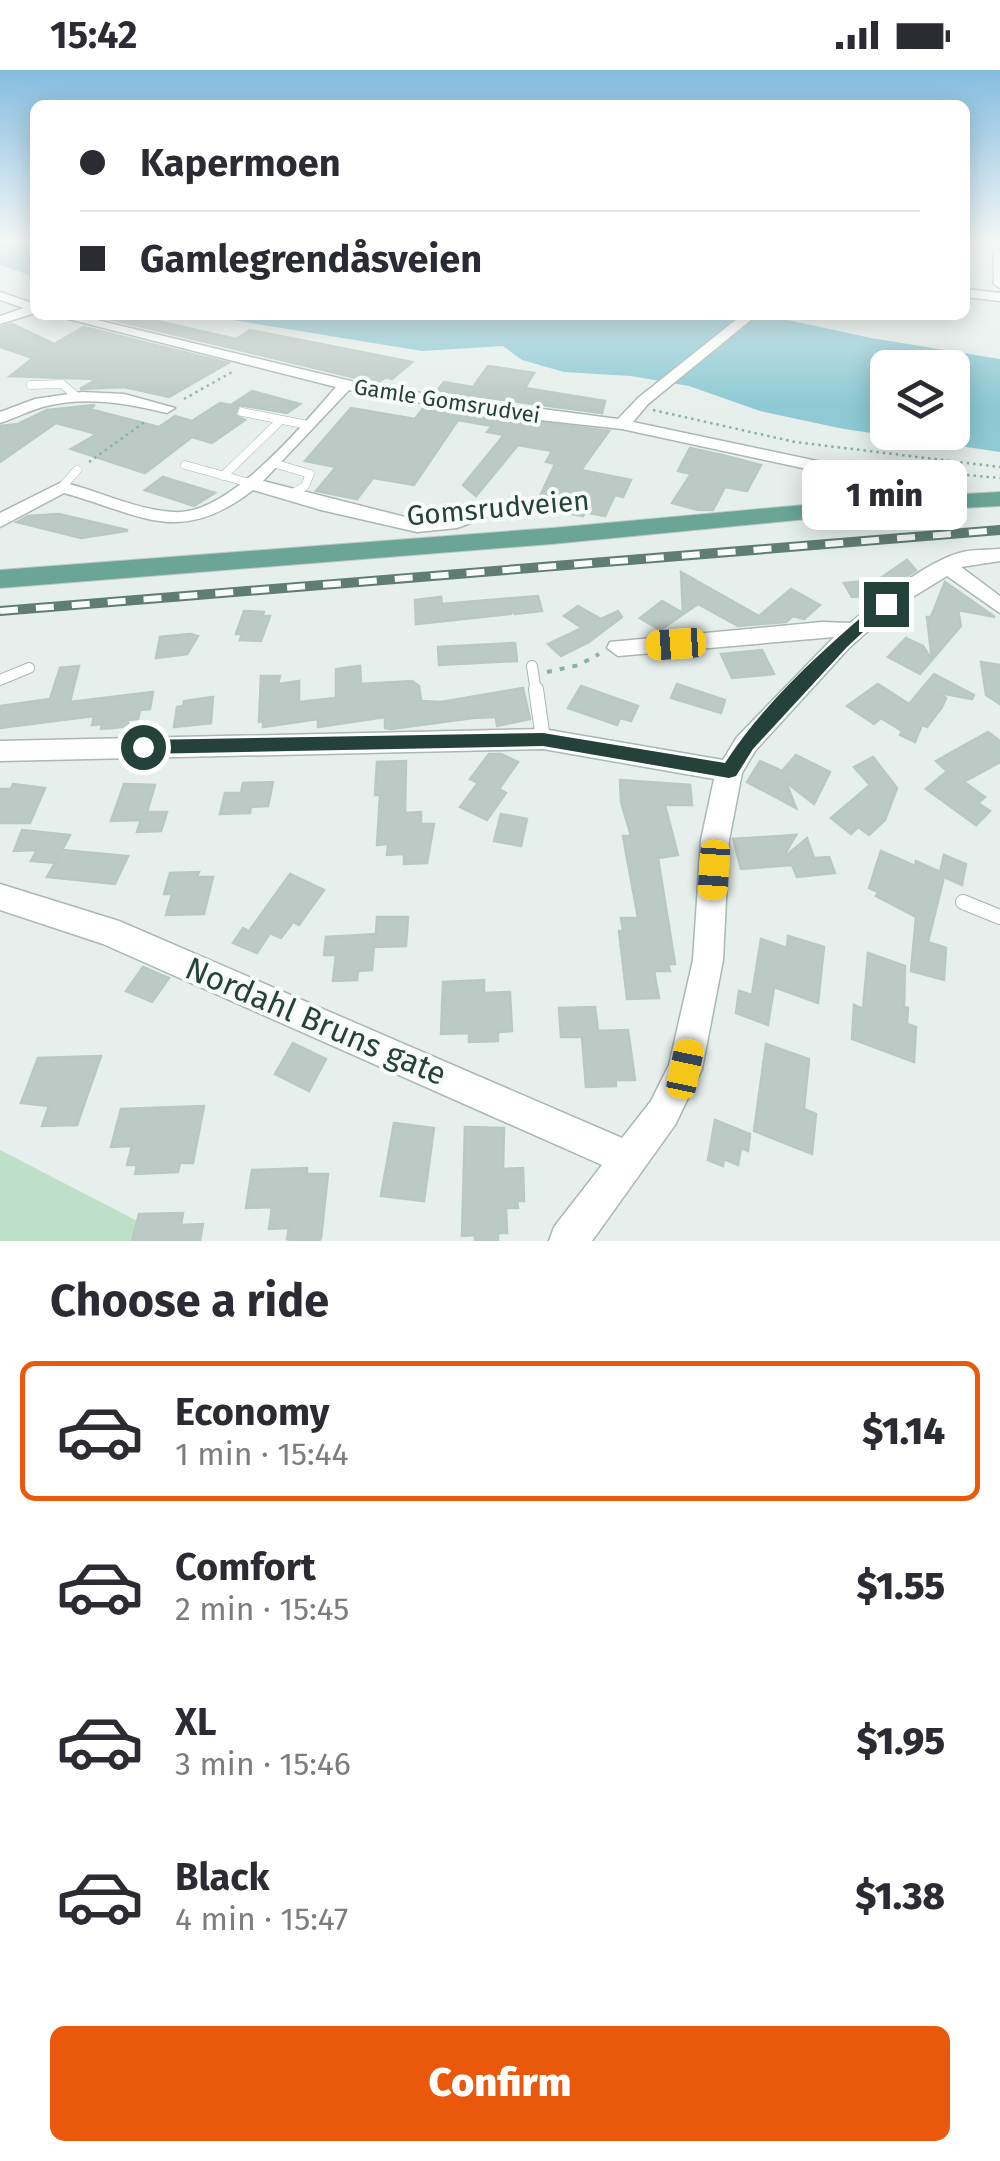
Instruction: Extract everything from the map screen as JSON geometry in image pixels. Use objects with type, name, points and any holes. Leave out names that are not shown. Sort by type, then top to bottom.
[{"type":"main road","name":"Gomsrudveien","points":[[0,591],[1000,499]]},
{"type":"main road","name":"Gomsrudveien","points":[[0,579],[884,511],[1000,513]]},
{"type":"street","points":[[2,297],[30,306]]},
{"type":"street","points":[[0,320],[30,310]]},
{"type":"street","name":"Gamle Gomsrudvei","points":[[80,320],[345,385],[477,408],[622,424],[836,472],[884,511]]},
{"type":"street","points":[[622,424],[671,378],[744,320]]},
{"type":"street","points":[[0,521],[62,488],[172,518],[203,516],[273,463],[345,385]]},
{"type":"street","points":[[0,418],[36,403],[75,395],[116,397],[168,408]]},
{"type":"street","points":[[146,421],[184,399]]},
{"type":"street","points":[[250,483],[436,527],[516,503]]},
{"type":"street","points":[[568,1241],[662,1114],[685,1069],[708,960],[715,840],[729,771],[746,744],[886,604],[946,566],[982,554],[1000,556]]},
{"type":"street","points":[[946,566],[1000,606]]},
{"type":"street","points":[[618,648],[822,629],[855,631]]},
{"type":"street","points":[[0,751],[543,740],[729,771]]},
{"type":"street","name":"Nordahl Bruns gate","points":[[0,896],[108,930],[627,1158]]},
{"type":"lane","points":[[31,386],[56,382],[69,386],[75,395]]},
{"type":"lane","points":[[242,412],[308,425]]},
{"type":"lane","points":[[223,476],[280,421]]},
{"type":"lane","points":[[273,463],[310,474],[305,486],[290,495]]},
{"type":"lane","points":[[184,466],[250,483]]},
{"type":"lane","points":[[62,488],[77,470]]},
{"type":"lane","points":[[0,680],[29,668]]},
{"type":"lane","points":[[533,671],[543,740]]},
{"type":"lane","points":[[963,902],[1000,918]]},
{"type":"path","points":[[184,399],[249,363]]},
{"type":"path","points":[[646,408],[794,442],[1000,467]]},
{"type":"path","points":[[77,470],[146,421]]},
{"type":"path","points":[[856,464],[1000,478]]},
{"type":"path","points":[[533,671],[579,664],[618,648]]},
{"type":"green space","points":[[0,1150],[176,1241],[0,1241]]},
{"type":"water","points":[[233,320],[788,320],[945,350],[870,350],[870,433],[760,411],[689,386],[631,376],[564,372],[522,360],[503,346],[422,351]]},
{"type":"water","points":[[970,354],[1000,359],[1000,452],[970,448]]},
{"type":"building","points":[[114,320],[153,320],[236,339],[250,330],[412,362],[392,379],[386,377],[377,383]]},
{"type":"building","points":[[12,324],[54,344],[84,327],[228,363],[169,397],[124,387],[80,389],[97,379],[10,376],[33,358],[0,347],[0,327]]},
{"type":"building","points":[[488,366],[534,373],[525,388],[605,401],[602,413],[437,391],[444,382],[473,387]]},
{"type":"building","points":[[252,391],[300,404],[287,413],[239,405],[235,415],[245,420],[212,443],[192,437],[145,473],[71,449],[97,434],[56,423],[0,462],[0,426],[18,424],[47,410],[95,405],[89,409],[159,427],[175,416],[192,421],[220,403],[231,405]]},
{"type":"building","points":[[424,407],[609,431],[581,470],[631,480],[623,497],[615,495],[605,516],[535,507],[555,464],[546,462],[552,451],[518,445],[476,496],[463,485],[504,435],[487,432],[492,426],[458,420],[414,485],[373,478],[357,499],[316,491],[336,467],[305,461],[351,408],[415,419]]},
{"type":"building","points":[[690,448],[761,465],[747,491],[725,487],[713,510],[698,510],[672,503],[691,474],[678,471]]},
{"type":"building","points":[[163,477],[215,493],[194,506],[145,490]]},
{"type":"building","points":[[59,514],[127,531],[81,538],[17,522],[28,516]]},
{"type":"building","points":[[907,560],[916,570],[879,595],[852,597],[844,583],[866,581],[869,586]]},
{"type":"building","points":[[681,572],[759,616],[791,589],[820,605],[804,619],[793,616],[786,622],[738,626],[698,604],[660,630],[640,618],[662,601],[683,613]]},
{"type":"building","points":[[945,582],[995,617],[958,610],[961,626],[932,660],[927,617],[931,617]]},
{"type":"building","points":[[538,596],[542,611],[515,614],[510,609],[511,614],[416,624],[415,600],[441,597],[442,604]]},
{"type":"building","points":[[578,606],[601,619],[618,611],[622,617],[589,642],[561,656],[548,644],[582,628],[564,616]]},
{"type":"building","points":[[244,611],[270,616],[261,641],[240,640],[242,634],[236,634]]},
{"type":"building","points":[[198,636],[187,654],[156,658],[160,637]]},
{"type":"building","points":[[906,638],[923,646],[932,660],[920,674],[888,657]]},
{"type":"building","points":[[515,643],[517,661],[439,665],[438,647]]},
{"type":"building","points":[[762,650],[774,674],[732,678],[721,654]]},
{"type":"building","points":[[981,662],[1000,665],[1000,704],[986,695]]},
{"type":"building","points":[[79,666],[70,702],[153,692],[150,709],[140,710],[138,719],[128,720],[128,726],[114,728],[92,725],[94,716],[0,728],[0,706],[50,699],[60,668]]},
{"type":"building","points":[[360,666],[361,684],[412,681],[419,686],[421,701],[441,702],[523,688],[530,719],[497,726],[496,717],[473,718],[391,729],[385,728],[385,717],[318,727],[318,719],[263,727],[263,721],[259,722],[261,676],[280,676],[278,684],[299,681],[299,702],[336,698],[336,669]]},
{"type":"building","points":[[934,674],[974,695],[972,699],[940,693],[946,698],[942,707],[927,727],[922,725],[915,742],[881,718],[874,724],[847,706],[878,684],[909,704]]},
{"type":"building","points":[[677,684],[725,700],[721,713],[671,698]]},
{"type":"building","points":[[581,686],[638,706],[631,721],[620,718],[617,725],[568,708]]},
{"type":"building","points":[[213,697],[211,723],[174,727],[177,707],[183,706],[184,701]]},
{"type":"building","points":[[988,732],[1000,741],[1000,762],[964,782],[985,797],[978,803],[990,811],[976,825],[926,789],[945,773],[951,775],[936,761]]},
{"type":"building","points":[[489,754],[501,754],[518,762],[499,789],[506,793],[487,820],[460,807],[478,783],[470,779]]},
{"type":"building","points":[[796,755],[830,772],[814,804],[786,782],[796,808],[747,782],[760,761],[782,771]]},
{"type":"building","points":[[873,757],[897,788],[885,820],[869,835],[858,827],[851,834],[831,818],[870,785],[854,767]]},
{"type":"building","points":[[406,761],[405,813],[421,812],[421,824],[434,824],[427,863],[404,864],[404,854],[387,855],[388,844],[377,845],[377,762]]},
{"type":"building","points":[[620,780],[690,785],[692,805],[665,805],[678,855],[658,858],[675,964],[668,964],[670,971],[654,971],[659,998],[627,999],[619,931],[623,931],[621,918],[638,918],[623,836],[631,836],[621,802]]},
{"type":"building","points":[[273,782],[268,806],[251,807],[250,813],[220,814],[225,793],[241,793],[243,783]]},
{"type":"building","points":[[13,784],[45,788],[30,823],[0,823],[0,789],[11,789]]},
{"type":"building","points":[[124,784],[155,785],[147,812],[167,812],[161,831],[137,832],[141,820],[111,821]]},
{"type":"building","points":[[501,814],[527,819],[521,846],[494,841]]},
{"type":"building","points":[[22,830],[70,835],[62,850],[128,856],[115,884],[47,877],[55,863],[31,861],[37,850],[14,851]]},
{"type":"building","points":[[796,835],[782,859],[807,838],[814,858],[829,857],[835,873],[797,877],[792,865],[741,869],[733,839]]},
{"type":"building","points":[[881,851],[940,872],[944,855],[966,864],[962,885],[944,877],[928,942],[946,948],[944,980],[911,971],[916,917],[876,896],[878,892],[869,888]]},
{"type":"building","points":[[199,872],[197,877],[213,877],[204,914],[166,915],[172,894],[164,894],[170,873]]},
{"type":"building","points":[[290,874],[324,890],[299,925],[293,922],[281,938],[270,933],[257,953],[233,943],[243,928],[249,931]]},
{"type":"building","points":[[377,917],[408,917],[406,946],[375,947]]},
{"type":"building","points":[[375,934],[372,970],[358,971],[357,980],[333,981],[336,955],[324,955],[326,937]]},
{"type":"building","points":[[788,936],[824,947],[818,1003],[774,987],[768,1025],[736,1013],[739,991],[752,995],[761,939],[787,948]]},
{"type":"building","points":[[868,953],[905,966],[907,1024],[916,1027],[914,1062],[852,1039],[854,1005],[863,1009]]},
{"type":"building","points":[[143,967],[169,978],[152,1002],[126,991]]},
{"type":"building","points":[[484,980],[484,993],[510,992],[512,1031],[498,1032],[498,1041],[469,1042],[469,1033],[441,1034],[443,982]]},
{"type":"building","points":[[595,1007],[598,1031],[628,1030],[635,1080],[616,1080],[616,1086],[586,1087],[582,1037],[561,1037],[559,1008]]},
{"type":"building","points":[[293,1043],[326,1059],[309,1091],[275,1074]]},
{"type":"building","points":[[766,1044],[809,1059],[804,1109],[816,1114],[812,1154],[754,1131]]},
{"type":"building","points":[[101,1056],[77,1125],[42,1126],[49,1106],[21,1103],[38,1058]]},
{"type":"building","points":[[204,1106],[193,1163],[180,1163],[178,1172],[135,1174],[137,1165],[127,1165],[132,1146],[111,1147],[121,1109]]},
{"type":"building","points":[[715,1120],[750,1134],[748,1151],[741,1148],[738,1165],[724,1159],[723,1166],[708,1160]]},
{"type":"building","points":[[394,1123],[434,1128],[424,1201],[381,1196]]},
{"type":"building","points":[[465,1127],[504,1128],[503,1169],[523,1168],[524,1201],[517,1201],[518,1208],[506,1208],[507,1233],[498,1233],[498,1241],[475,1241],[475,1235],[462,1236]]},
{"type":"building","points":[[307,1168],[307,1174],[328,1174],[321,1238],[295,1241],[287,1239],[289,1228],[269,1229],[272,1207],[246,1208],[252,1170]]},
{"type":"building","points":[[183,1213],[181,1225],[203,1224],[200,1241],[132,1241],[139,1214]]},
{"type":"railway","points":[[0,611],[1000,530]]},
{"type":"route","points":[[143,747],[543,740],[729,771],[746,744],[841,643],[886,604]]}]
